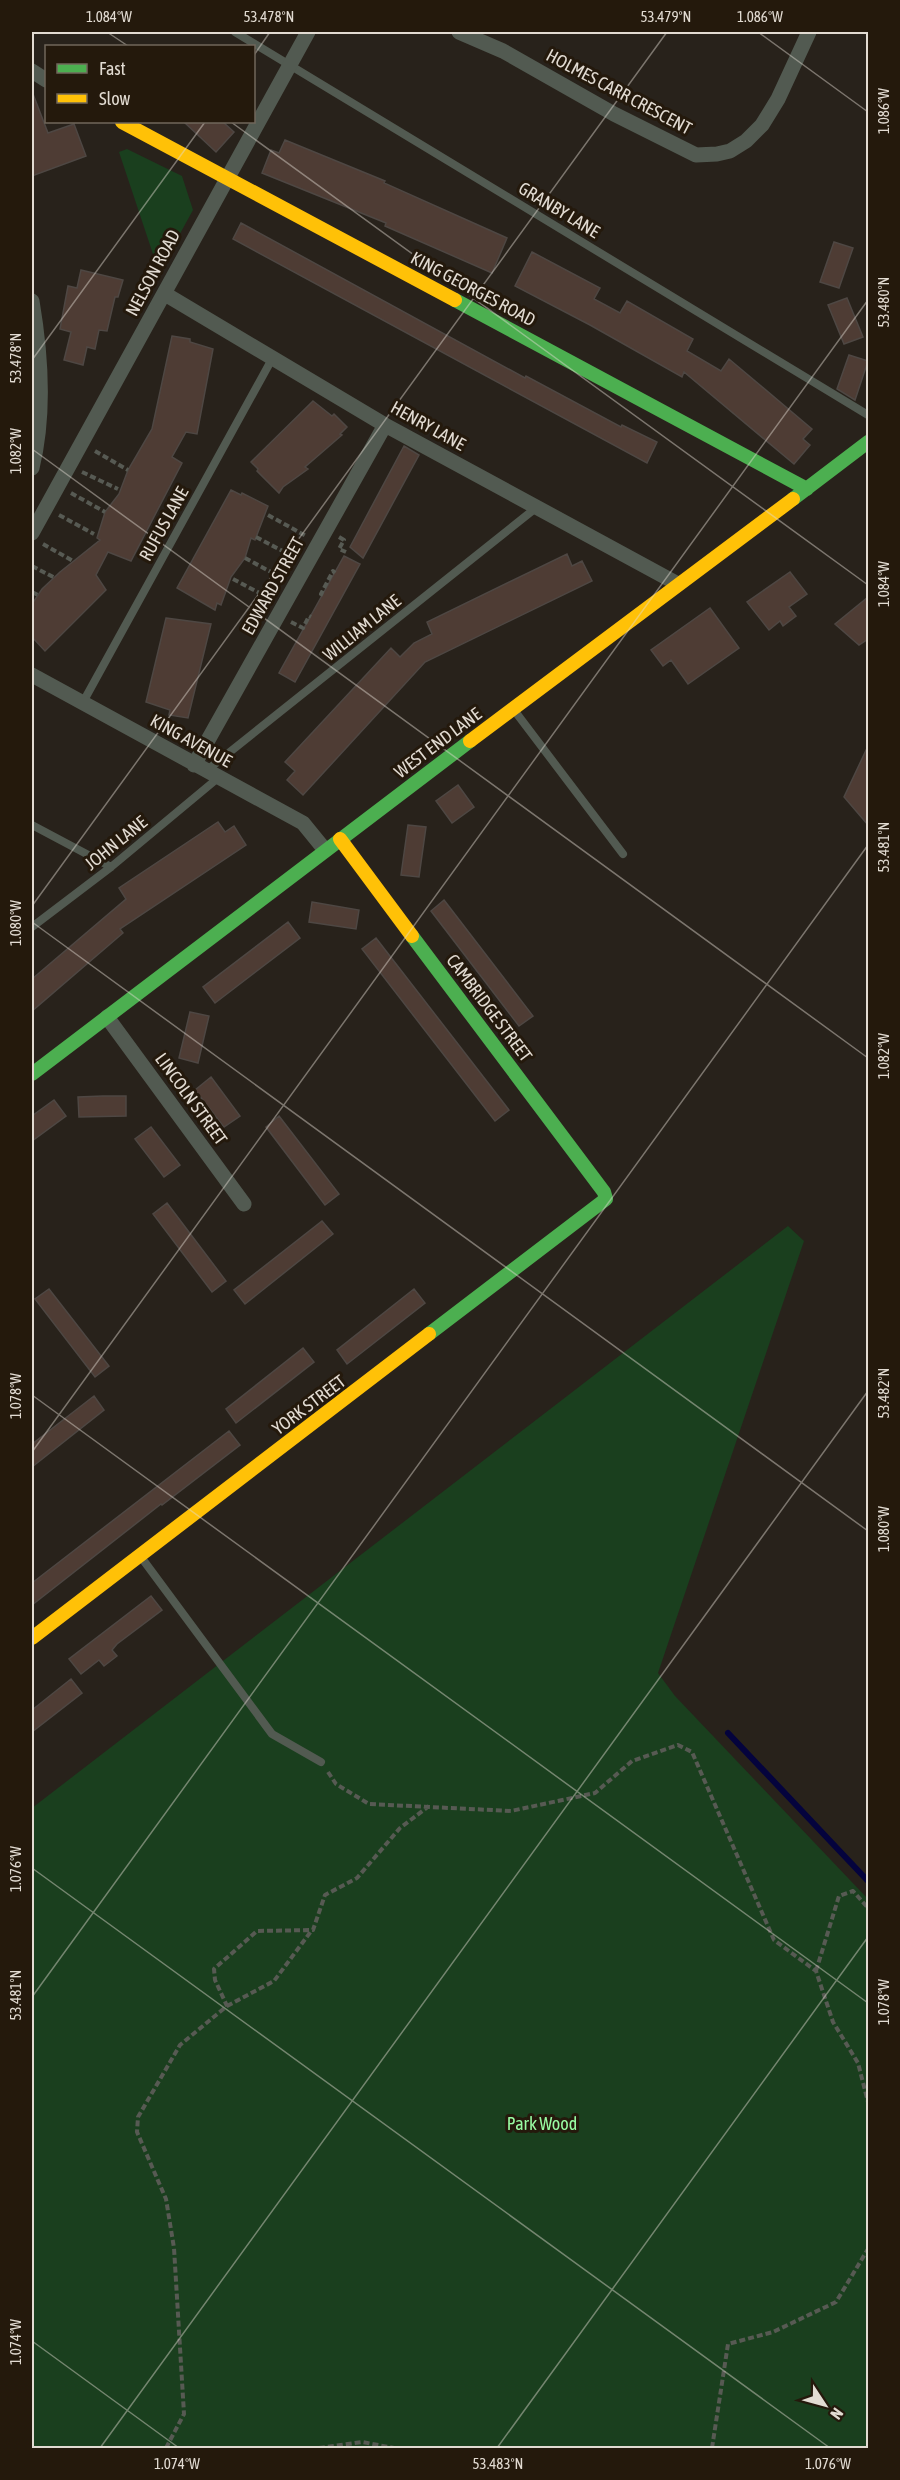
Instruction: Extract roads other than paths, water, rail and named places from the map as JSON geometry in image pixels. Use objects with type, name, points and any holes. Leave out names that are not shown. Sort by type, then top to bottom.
[{"type":"street","name":"NELSON ROAD","points":[[36,538],[40,508],[58,486],[82,444],[308,32]]},
{"type":"street","name":"HOLMES CARR CRESCENT","points":[[459,32],[503,51],[614,114],[696,155],[730,151],[746,141],[762,125],[778,99],[809,32]]},
{"type":"street","points":[[32,71],[45,79]]},
{"type":"street","name":"KING GEORGES ROAD","points":[[124,123],[807,489]]},
{"type":"street","name":"HENRY LANE","points":[[165,294],[385,425],[678,584]]},
{"type":"street","points":[[32,302],[40,372],[38,422],[32,468]]},
{"type":"street","name":"EDWARD STREET","points":[[206,772],[283,606],[385,425]]},
{"type":"street","name":"WEST END LANE","points":[[32,1074],[325,850],[868,442]]},
{"type":"street","name":"KING AVENUE","points":[[32,675],[303,823],[325,850]]},
{"type":"street","name":"CAMBRIDGE STREET","points":[[340,839],[597,1183],[606,1199]]},
{"type":"street","name":"LINCOLN STREET","points":[[107,1017],[244,1204]]},
{"type":"street","name":"YORK STREET","points":[[32,1638],[606,1199]]},
{"type":"lane","name":"GRANBY LANE","points":[[235,32],[868,415]]},
{"type":"lane","name":"RUFUS LANE","points":[[82,704],[272,359]]},
{"type":"lane","name":"WILLIAM LANE","points":[[206,772],[537,507]]},
{"type":"lane","points":[[513,709],[624,854]]},
{"type":"lane","name":"JOHN LANE","points":[[32,927],[111,867],[206,772]]},
{"type":"lane","points":[[32,825],[111,867]]},
{"type":"lane","points":[[140,1556],[272,1734],[321,1762]]},
{"type":"waterway","points":[[728,1733],[868,1881]]},
{"type":"park label","name":"Park Wood","points":[[542,2124]]}]
